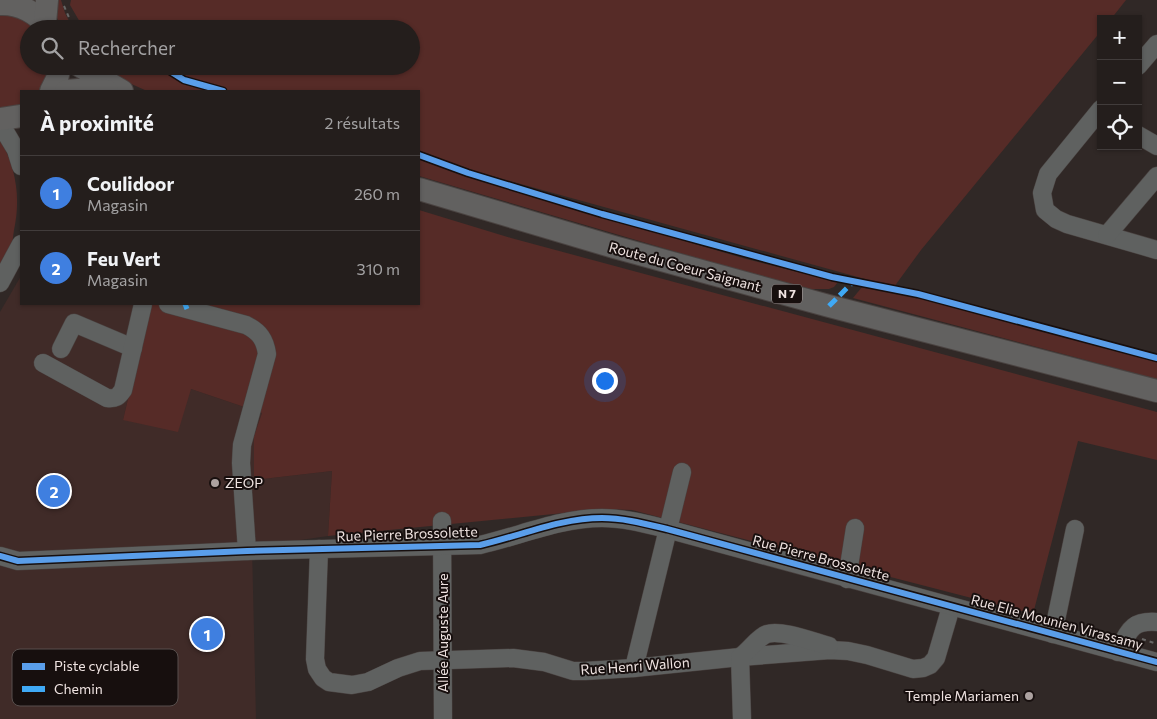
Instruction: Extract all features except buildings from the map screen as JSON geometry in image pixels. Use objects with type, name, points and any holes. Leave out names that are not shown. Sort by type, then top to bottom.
[{"type":"main road","points":[[47,0],[47,20]]},
{"type":"main road","points":[[7,2],[27,10],[40,20]]},
{"type":"main road","points":[[52,90],[58,75]]},
{"type":"main road","points":[[95,75],[120,90]]},
{"type":"main road","points":[[78,90],[98,90]]},
{"type":"main road","points":[[0,119],[20,116]]},
{"type":"main road","name":"Route du Coeur Saignant","points":[[420,189],[633,252],[829,306],[1157,391]]},
{"type":"street","points":[[1142,61],[1157,44]]},
{"type":"street","points":[[1097,115],[1048,174],[1042,192],[1045,210],[1056,219],[1067,224],[1157,250]]},
{"type":"street","points":[[0,123],[16,150],[20,163]]},
{"type":"street","points":[[1142,137],[1157,146]]},
{"type":"street","points":[[1107,235],[1157,176]]},
{"type":"street","points":[[0,283],[19,253]]},
{"type":"street","points":[[43,364],[107,398],[114,399],[118,397],[123,390],[143,305]]},
{"type":"street","points":[[172,305],[246,325],[262,336],[265,345],[267,354],[242,445],[241,463],[247,551]]},
{"type":"street","points":[[61,349],[74,323],[133,348]]},
{"type":"street","points":[[634,668],[682,472]]},
{"type":"street","name":"Rue Pierre Brossolette","points":[[0,556],[18,561],[247,551],[480,545],[575,520],[601,518],[644,523],[951,607]]},
{"type":"street","name":"Allée Auguste Aure","points":[[442,521],[443,719]]},
{"type":"street","points":[[848,579],[855,528]]},
{"type":"street","points":[[1053,634],[1075,529]]},
{"type":"street","name":"Rue Henri Wallon","points":[[319,549],[314,659],[317,669],[323,678],[329,682],[352,684],[368,682],[410,663],[442,660],[513,658],[544,662],[573,671],[634,668],[740,656]]},
{"type":"street","points":[[742,719],[740,656],[749,651],[767,634],[778,632],[913,669],[922,668],[930,665],[936,658],[951,607]]},
{"type":"street","name":"Rue Elie Mounien Virassamy","points":[[951,607],[1157,662]]},
{"type":"street","points":[[1118,652],[1129,631],[1136,624],[1157,622]]},
{"type":"path","points":[[63,0],[71,20]]},
{"type":"shaded area","points":[[53,0],[61,0],[68,20],[58,20]]},
{"type":"shaded area","points":[[71,0],[1126,0],[1114,15],[1097,15],[1097,36],[921,250],[894,287],[420,156],[420,90],[145,90],[111,75],[420,75],[420,20],[79,20],[70,5]]},
{"type":"shaded area","points":[[0,10],[9,10],[26,20],[20,20],[20,75],[47,75],[40,90],[20,90],[20,105],[0,109]]},
{"type":"shaded area","points":[[0,139],[10,161],[16,183],[17,206],[12,244],[0,266]]},
{"type":"shaded area","points":[[420,159],[472,178],[746,259],[838,282],[829,289],[811,289],[741,271],[420,176]]},
{"type":"shaded area","points":[[420,210],[511,238],[1157,412],[1157,460],[1078,441],[1033,614],[632,510],[605,509],[328,536],[332,471],[254,480],[254,436],[262,413],[191,389],[178,432],[123,420],[150,307],[144,305],[420,305]]},
{"type":"shaded area","points":[[20,278],[20,305],[150,306],[123,420],[191,389],[262,413],[254,436],[254,480],[332,471],[328,536],[252,547],[256,719],[0,719],[0,312]]},
{"type":"shaded area","points":[[862,287],[923,299],[1157,361],[1157,379],[853,298]]},
{"type":"marked path","points":[[829,306],[854,281]]},
{"type":"marked path","points":[[185,305],[187,309]]},
{"type":"cycle path","points":[[176,75],[184,80],[219,90]]},
{"type":"cycle path","points":[[420,155],[468,173],[602,214],[832,277],[918,294],[1157,358]]},
{"type":"cycle path","points":[[0,556],[18,561],[247,551],[480,545],[571,521],[602,518],[618,519],[667,529],[1157,662]]},
{"type":"place","name":"ZEOP","points":[[215,483]]},
{"type":"place","name":"Feu Vert","points":[[54,491]]},
{"type":"place","name":"Coulidoor","points":[[207,634]]},
{"type":"place","name":"Temple Mariamen","points":[[1029,696]]}]
